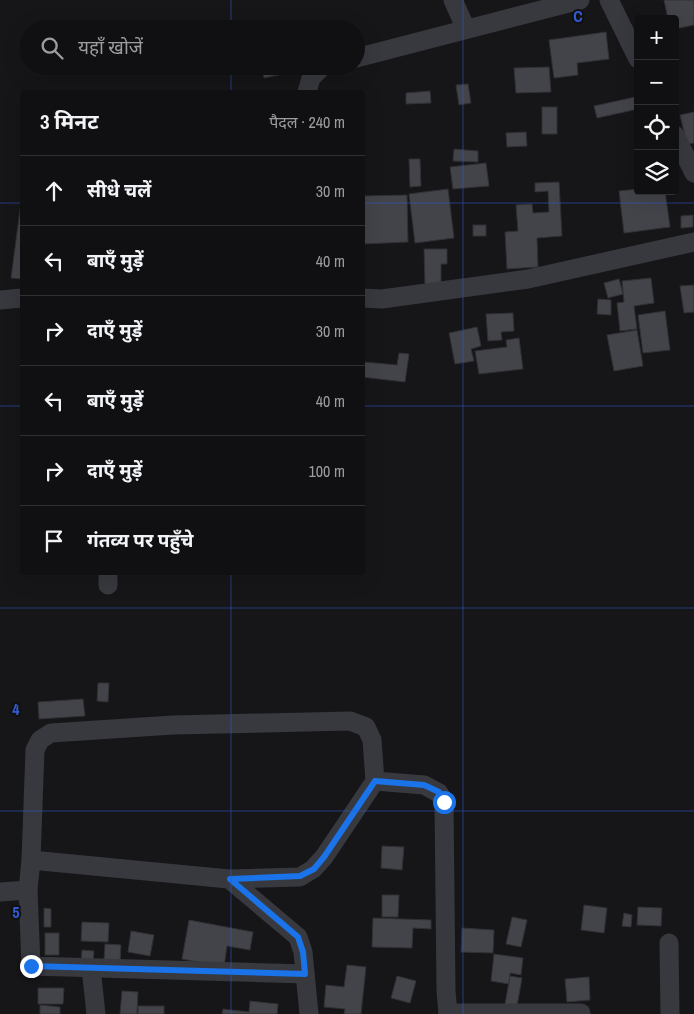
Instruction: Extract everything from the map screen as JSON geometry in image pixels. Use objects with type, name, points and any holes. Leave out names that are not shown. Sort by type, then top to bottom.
[{"type":"street","points":[[453,0],[466,30]]},
{"type":"street","points":[[365,56],[580,0]]},
{"type":"street","points":[[609,0],[634,50]]},
{"type":"street","points":[[308,90],[311,78],[314,75]]},
{"type":"street","points":[[679,143],[694,173]]},
{"type":"street","points":[[365,298],[382,299],[528,280],[694,242]]},
{"type":"street","points":[[0,300],[20,298]]},
{"type":"street","points":[[30,860],[230,879],[300,876],[314,869],[324,857],[375,781],[372,740],[366,726],[350,721],[173,724],[51,733],[40,740],[35,750],[28,890],[31,966],[305,974]]},
{"type":"street","points":[[375,781],[424,785],[439,792],[444,802],[445,941],[448,1014],[582,1013]]},
{"type":"street","points":[[230,879],[298,937],[303,952],[309,1014]]},
{"type":"street","points":[[0,892],[28,890]]},
{"type":"street","points":[[669,943],[670,1014]]},
{"type":"street","points":[[92,968],[96,1014]]},
{"type":"building","points":[[664,0],[694,0],[694,25],[679,28],[679,15],[667,15]]},
{"type":"building","points":[[606,32],[609,59],[577,63],[578,75],[554,78],[549,40]]},
{"type":"building","points":[[549,67],[551,92],[516,93],[514,68]]},
{"type":"building","points":[[264,75],[278,75],[264,78]]},
{"type":"building","points":[[468,84],[471,103],[459,105],[456,85]]},
{"type":"building","points":[[430,91],[431,103],[406,104],[406,93]]},
{"type":"building","points":[[634,97],[634,110],[597,118],[594,106]]},
{"type":"building","points":[[542,107],[557,107],[557,134],[542,134]]},
{"type":"building","points":[[694,112],[694,143],[687,144],[680,115]]},
{"type":"building","points":[[526,132],[527,146],[507,147],[506,133]]},
{"type":"building","points":[[454,149],[478,151],[478,162],[453,161]]},
{"type":"building","points":[[409,159],[420,159],[421,186],[410,187]]},
{"type":"building","points":[[486,163],[489,186],[453,189],[450,167]]},
{"type":"building","points":[[559,182],[562,236],[537,238],[538,267],[507,269],[505,232],[518,231],[516,205],[532,204],[533,213],[549,212],[548,191],[535,192],[535,183]]},
{"type":"building","points":[[448,189],[454,238],[415,243],[409,194]]},
{"type":"building","points":[[634,189],[634,195],[666,195],[670,227],[624,233],[619,191]]},
{"type":"building","points":[[407,195],[408,242],[365,244],[365,196]]},
{"type":"building","points":[[20,210],[20,279],[11,278]]},
{"type":"building","points":[[693,215],[693,227],[681,228],[681,216]]},
{"type":"building","points":[[473,225],[486,225],[486,236],[473,236]]},
{"type":"building","points":[[424,249],[447,249],[447,264],[441,264],[441,287],[425,287]]},
{"type":"building","points":[[651,278],[654,303],[634,306],[637,329],[620,331],[617,303],[624,302],[622,281]]},
{"type":"building","points":[[619,279],[623,294],[608,298],[604,283]]},
{"type":"building","points":[[694,285],[694,312],[684,313],[680,286]]},
{"type":"building","points":[[598,299],[611,300],[611,315],[597,314]]},
{"type":"building","points":[[665,311],[670,350],[643,353],[638,315]]},
{"type":"building","points":[[513,313],[514,331],[501,332],[502,340],[488,341],[486,314]]},
{"type":"building","points":[[477,327],[481,346],[471,349],[474,361],[455,364],[449,333]]},
{"type":"building","points":[[637,330],[643,366],[614,371],[607,335]]},
{"type":"building","points":[[519,338],[523,369],[479,374],[475,351],[507,347],[506,340]]},
{"type":"building","points":[[399,353],[409,354],[405,382],[365,377],[365,362],[397,365]]},
{"type":"building","points":[[98,683],[109,683],[108,702],[97,701]]},
{"type":"building","points":[[83,699],[85,716],[39,719],[38,702]]},
{"type":"building","points":[[382,846],[404,847],[402,870],[381,868]]},
{"type":"building","points":[[382,895],[399,895],[398,917],[382,917]]},
{"type":"building","points":[[584,905],[607,908],[604,933],[581,930]]},
{"type":"building","points":[[638,907],[662,908],[661,926],[637,925]]},
{"type":"building","points":[[44,908],[51,909],[51,927],[44,927]]},
{"type":"building","points":[[624,913],[632,915],[631,927],[622,926]]},
{"type":"building","points":[[512,917],[527,920],[521,947],[506,944]]},
{"type":"building","points":[[373,918],[431,920],[431,929],[413,928],[412,948],[372,947]]},
{"type":"building","points":[[189,920],[253,932],[250,950],[227,946],[224,967],[182,959]]},
{"type":"building","points":[[82,922],[109,923],[108,942],[81,941]]},
{"type":"building","points":[[462,928],[494,930],[493,953],[461,952]]},
{"type":"building","points":[[131,931],[154,935],[150,956],[128,952]]},
{"type":"building","points":[[45,933],[59,933],[59,955],[45,955]]},
{"type":"building","points":[[105,944],[121,945],[120,962],[104,961]]},
{"type":"building","points":[[82,950],[94,951],[93,964],[81,963]]},
{"type":"building","points":[[494,954],[523,958],[521,975],[510,973],[509,984],[491,981]]},
{"type":"building","points":[[347,965],[366,967],[361,1014],[344,1014],[345,1009],[324,1007],[326,985],[344,987]]},
{"type":"building","points":[[397,976],[416,981],[410,1003],[391,998]]},
{"type":"building","points":[[510,976],[522,978],[516,1012],[504,1010]]},
{"type":"building","points":[[589,977],[590,1000],[567,1002],[565,979]]},
{"type":"building","points":[[38,988],[64,988],[63,1004],[38,1004]]},
{"type":"building","points":[[122,991],[138,992],[137,1014],[120,1014]]},
{"type":"building","points":[[250,1001],[278,1004],[277,1014],[222,1014],[223,1009],[249,1012]]},
{"type":"building","points":[[40,1005],[60,1007],[60,1014],[40,1014]]},
{"type":"building","points":[[138,1006],[164,1006],[164,1014],[138,1014]]},
{"type":"route","points":[[31,966],[305,974],[303,952],[298,937],[230,879],[300,876],[314,869],[375,781],[424,785],[439,792],[444,802]]}]
